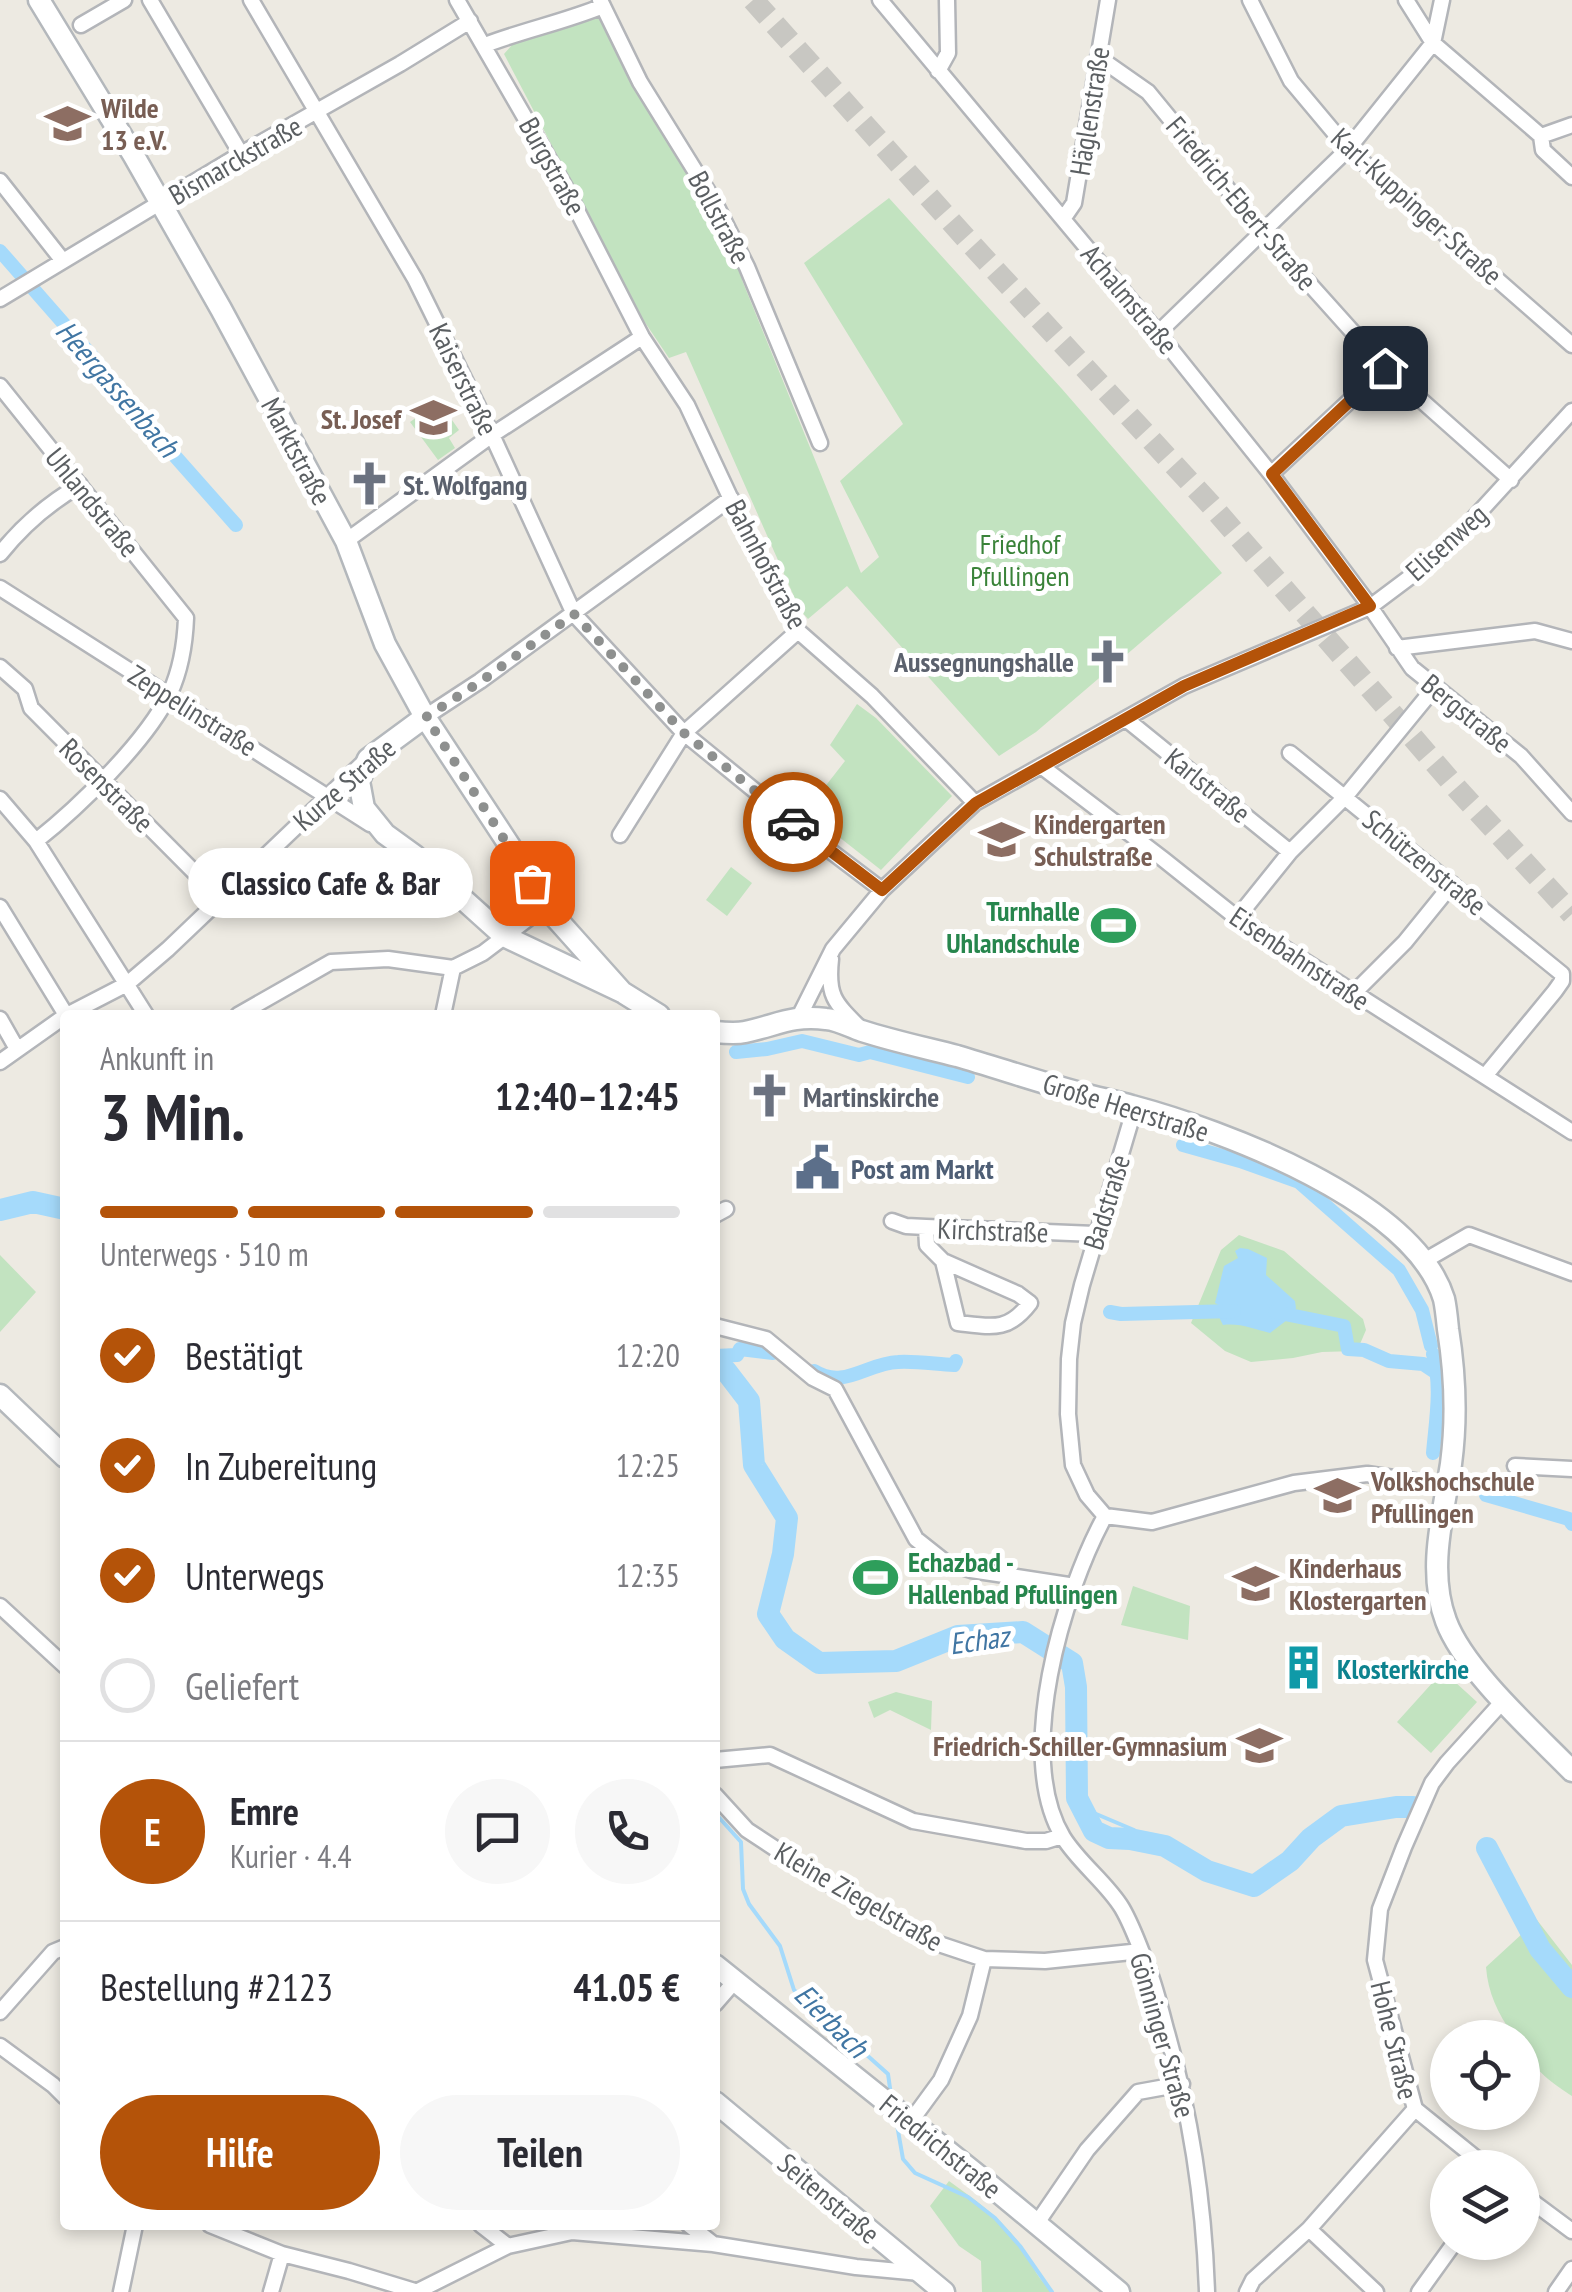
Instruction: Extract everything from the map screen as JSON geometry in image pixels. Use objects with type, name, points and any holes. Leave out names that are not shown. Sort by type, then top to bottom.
[{"type":"main road","name":"Marktstraße","points":[[40,0],[208,284],[346,541],[385,644],[426,717],[519,860],[544,906],[622,992]]},
{"type":"main road","name":"Kurze Straße","points":[[368,759],[426,717]]},
{"type":"main road","name":"Zeppelinstraße","points":[[368,759],[360,781],[364,808],[385,834],[504,936],[622,992]]},
{"type":"main road","points":[[622,992],[651,1010]]},
{"type":"main road","points":[[720,1032],[742,1033],[799,1017]]},
{"type":"main road","name":"Große Heerstraße","points":[[799,1017],[832,1020],[1012,1071],[1245,1144],[1308,1173],[1383,1220],[1424,1261],[1444,1298],[1454,1370],[1452,1459],[1439,1534],[1438,1570],[1446,1622],[1462,1650],[1504,1700],[1572,1771]]},
{"type":"main road","points":[[0,1395],[60,1452]]},
{"type":"main road","name":"Friedrichstraße","points":[[720,1969],[1118,2292]]},
{"type":"main road","name":"Seitenstraße","points":[[720,2106],[944,2292]]},
{"type":"street","points":[[81,25],[124,0]]},
{"type":"street","points":[[150,0],[241,154]]},
{"type":"street","name":"Burgstraße","points":[[458,0],[566,187],[642,336]]},
{"type":"street","name":"Achalmstraße","points":[[880,0],[1158,333],[1272,474],[1370,606]]},
{"type":"street","points":[[938,71],[948,53],[948,0]]},
{"type":"street","name":"Häglenstraße","points":[[1063,219],[1074,203],[1108,0]]},
{"type":"street","name":"Karl-Kuppinger-Straße","points":[[1250,0],[1291,81],[1348,149],[1572,346]]},
{"type":"street","points":[[1406,0],[1433,43],[1542,136],[1543,150],[1572,177]]},
{"type":"street","points":[[1158,333],[1348,149],[1433,43],[1442,0]]},
{"type":"street","name":"Kaiserstraße","points":[[256,2],[415,280],[574,614],[684,733],[882,890]]},
{"type":"street","points":[[485,45],[526,29],[562,22],[601,3]]},
{"type":"street","name":"Bollstraße","points":[[601,3],[640,82],[716,202],[820,442]]},
{"type":"street","name":"Bismarckstraße","points":[[0,299],[470,21]]},
{"type":"street","name":"Friedrich-Ebert-Straße","points":[[1098,57],[1148,92],[1263,232],[1385,368],[1511,480]]},
{"type":"street","points":[[1542,136],[1572,125]]},
{"type":"street","points":[[0,181],[63,261]]},
{"type":"street","points":[[346,541],[492,436],[642,336]]},
{"type":"street","name":"Bahnhofstraße","points":[[642,336],[687,405],[756,555],[798,631],[872,696],[976,803]]},
{"type":"street","points":[[1272,474],[1385,368]]},
{"type":"street","name":"Uhlandstraße","points":[[0,386],[186,618],[185,642],[168,696]]},
{"type":"street","name":"Elisenweg","points":[[799,1017],[833,949],[882,890],[976,803],[1184,686],[1370,606],[1442,553],[1572,411]]},
{"type":"street","points":[[0,554],[51,502],[80,485]]},
{"type":"street","name":"Kurze Straße","points":[[426,717],[480,682],[731,498]]},
{"type":"street","name":"Zeppelinstraße","points":[[0,588],[385,834]]},
{"type":"street","name":"Bergstraße","points":[[1370,606],[1412,668],[1521,756],[1572,813]]},
{"type":"street","points":[[620,835],[684,733],[798,631]]},
{"type":"street","points":[[1397,648],[1535,631],[1572,641]]},
{"type":"street","name":"Rosenstraße","points":[[0,666],[25,689],[30,708],[221,899]]},
{"type":"street","points":[[1237,918],[1290,852],[1345,797],[1435,687]]},
{"type":"street","points":[[36,841],[72,812],[140,737],[168,696]]},
{"type":"street","name":"Karlstraße","points":[[1126,718],[1290,852]]},
{"type":"street","name":"Schützenstraße","points":[[1290,752],[1560,970],[1560,984],[1485,1076]]},
{"type":"street","name":"Kurze Straße","points":[[77,1010],[127,984],[168,949],[368,759]]},
{"type":"street","name":"Eisenbahnstraße","points":[[1041,766],[1237,918],[1572,1132]]},
{"type":"street","points":[[0,799],[36,841],[143,1010]]},
{"type":"street","points":[[1353,994],[1404,942],[1452,884]]},
{"type":"street","points":[[247,1010],[331,962],[388,959],[453,968],[483,953],[544,906]]},
{"type":"street","points":[[0,907],[62,1010]]},
{"type":"street","points":[[833,949],[828,983],[838,1006],[864,1031]]},
{"type":"street","points":[[444,1010],[453,968]]},
{"type":"street","points":[[0,1019],[17,1048]]},
{"type":"street","name":"Kurze Straße","points":[[0,1062],[60,1020]]},
{"type":"street","name":"Badstraße","points":[[1105,1516],[1087,1495],[1072,1465],[1069,1359],[1078,1298],[1135,1107]]},
{"type":"street","name":"Kirchstraße","points":[[892,1220],[926,1228],[1095,1234]]},
{"type":"street","points":[[926,1228],[927,1245],[943,1261],[1030,1303],[1018,1319],[1005,1325],[958,1324],[943,1261]]},
{"type":"street","points":[[1424,1261],[1469,1234],[1572,1273]]},
{"type":"street","points":[[720,1327],[766,1339],[814,1378],[835,1389],[916,1539],[945,1562],[971,1570],[1075,1586]]},
{"type":"street","points":[[1514,1466],[1572,1469]]},
{"type":"street","points":[[1105,1516],[1152,1522],[1294,1483],[1367,1474],[1447,1486]]},
{"type":"street","name":"Gönninger Straße","points":[[1105,1516],[1090,1546],[1052,1656],[1044,1725],[1045,1792],[1062,1836],[1121,1906],[1148,1969],[1182,2084],[1200,2189],[1207,2292]]},
{"type":"street","points":[[0,1606],[60,1661]]},
{"type":"street","name":"Hohe Straße","points":[[1250,2286],[1309,2229],[1415,2109],[1375,1960],[1380,1909],[1425,1798],[1447,1763],[1504,1700]]},
{"type":"street","points":[[720,1760],[770,1755],[913,1820],[1026,1841],[1062,1836]]},
{"type":"street","name":"Kleine Ziegelstraße","points":[[720,1801],[746,1830],[927,1940],[984,1959],[1044,1961],[1141,1951]]},
{"type":"street","points":[[0,2012],[53,1952],[60,1949]]},
{"type":"street","points":[[911,2122],[942,2080],[970,2016],[984,1959]]},
{"type":"street","points":[[720,1998],[734,1981]]},
{"type":"street","points":[[0,2046],[60,2092]]},
{"type":"street","points":[[1037,2223],[1087,2150],[1138,2092],[1182,2084]]},
{"type":"street","points":[[1415,2109],[1466,2150]]},
{"type":"street","points":[[1540,2207],[1572,2231]]},
{"type":"street","points":[[1309,2229],[1376,2292]]},
{"type":"street","points":[[121,2292],[134,2230]]},
{"type":"street","points":[[222,2230],[282,2254],[417,2292],[508,2246],[572,2232],[713,2244],[920,2274]]},
{"type":"street","points":[[487,2230],[508,2246]]},
{"type":"street","points":[[695,2230],[713,2244]]},
{"type":"street","points":[[271,2292],[282,2254]]},
{"type":"street","points":[[1418,2292],[1442,2260]]},
{"type":"street","points":[[1556,2292],[1572,2269]]},
{"type":"green space","name":"Friedhof Pfullingen","points":[[603,6],[747,267],[742,280],[861,573],[879,557],[840,481],[903,424],[804,263],[889,198],[1222,573],[1036,732],[999,756],[847,586],[808,619],[800,610],[686,352],[669,358],[644,321],[504,54],[526,29]]},
{"type":"green space","points":[[435,396],[459,430],[449,438],[455,448],[438,460],[410,422],[420,415],[416,410]]},
{"type":"green space","points":[[857,704],[876,718],[952,796],[881,870],[806,811],[845,761],[830,745]]},
{"type":"green space","points":[[731,867],[752,883],[727,916],[706,900]]},
{"type":"green space","points":[[1239,1235],[1284,1251],[1363,1319],[1366,1330],[1357,1351],[1251,1362],[1225,1351],[1191,1323],[1221,1250]]},
{"type":"green space","points":[[0,1255],[36,1292],[0,1332]]},
{"type":"green space","points":[[1133,1586],[1190,1606],[1188,1640],[1121,1625]]},
{"type":"green space","points":[[1443,1671],[1477,1702],[1431,1753],[1397,1722]]},
{"type":"green space","points":[[896,1692],[932,1701],[931,1730],[890,1710],[874,1718],[868,1702]]},
{"type":"green space","points":[[1537,1920],[1572,1965],[1572,2096],[1540,2071],[1540,2020],[1504,2020],[1492,1995],[1486,1967]]},
{"type":"green space","points":[[949,2181],[1006,2227],[1053,2292],[982,2292],[981,2261],[959,2246],[930,2206]]},
{"type":"water","points":[[1240,1248],[1267,1258],[1266,1275],[1295,1301],[1291,1317],[1270,1333],[1223,1325],[1219,1317],[1219,1305],[1215,1303],[1224,1266],[1238,1258],[1235,1251]]},
{"type":"waterway","name":"Heergassenbach","points":[[0,251],[236,525]]},
{"type":"waterway","points":[[736,1052],[802,1041],[859,1055],[870,1052],[968,1077]]},
{"type":"waterway","points":[[1183,1145],[1299,1182],[1399,1270],[1422,1310],[1431,1346]]},
{"type":"waterway","name":"Echaz","points":[[0,1210],[33,1202],[60,1208]]},
{"type":"waterway","points":[[1110,1312],[1234,1311]]},
{"type":"waterway","points":[[1275,1312],[1344,1326],[1348,1349],[1364,1350],[1389,1361],[1423,1364],[1438,1374]]},
{"type":"waterway","points":[[720,1356],[737,1355],[740,1349],[773,1353]]},
{"type":"waterway","points":[[1433,1354],[1438,1390],[1433,1453]]},
{"type":"waterway","points":[[814,1371],[835,1378],[887,1363],[954,1365],[956,1361]]},
{"type":"waterway","name":"Echaz","points":[[720,1368],[749,1401],[754,1465],[787,1518],[783,1554],[768,1614],[785,1639],[819,1663],[896,1661],[958,1636],[1023,1632],[1072,1663],[1076,1687],[1077,1798],[1094,1831],[1109,1838],[1165,1846],[1207,1871],[1254,1886],[1290,1861],[1311,1838],[1341,1816],[1413,1807]]},
{"type":"waterway","points":[[1486,1495],[1569,1519],[1572,1524]]},
{"type":"waterway","points":[[1082,1808],[1134,1830],[1141,1841]]},
{"type":"waterway","name":"Eierbach","points":[[720,1819],[741,1842],[743,1889],[749,1904],[780,1946],[794,1990],[888,2074],[891,2095]]},
{"type":"waterway","name":"Echaz","points":[[1487,1848],[1540,1949],[1572,1987]]},
{"type":"waterway","name":"Eierbach","points":[[896,2119],[903,2159],[915,2173],[968,2197],[995,2218],[1052,2292]]},
{"type":"tunnel","points":[[753,0],[1211,505],[1460,792],[1572,914]]},
{"type":"way so far","points":[[532,883],[426,717],[574,614],[684,733],[793,822]]},
{"type":"place","name":"Wilde 13 e.V.","points":[[68,123]]},
{"type":"place","name":"St. Josef","points":[[434,418]]},
{"type":"place","name":"St. Wolfgang","points":[[370,484]]},
{"type":"place","name":"Aussegnungshalle","points":[[1107,661]]},
{"type":"place","name":"Kindergarten Schulstraße","points":[[1001,839]]},
{"type":"place","name":"Classico Cafe & Bar","points":[[532,883]]},
{"type":"place","name":"Turnhalle Uhlandschule","points":[[1113,926]]},
{"type":"place","name":"Martinskirche","points":[[770,1096]]},
{"type":"place","name":"Post am Markt","points":[[818,1168]]},
{"type":"place","name":"Volkshochschule Pfullingen","points":[[1338,1496]]},
{"type":"place","name":"Echazbad - Hallenbad Pfullingen","points":[[875,1577]]},
{"type":"place","name":"Kinderhaus Klostergarten","points":[[1256,1583]]},
{"type":"place","name":"Klosterkirche","points":[[1304,1668]]},
{"type":"place","name":"Friedrich-Schiller-Gymnasium","points":[[1260,1745]]},
{"type":"route","points":[[793,822],[882,890],[976,803],[1184,686],[1370,606],[1272,474],[1385,368]]}]
